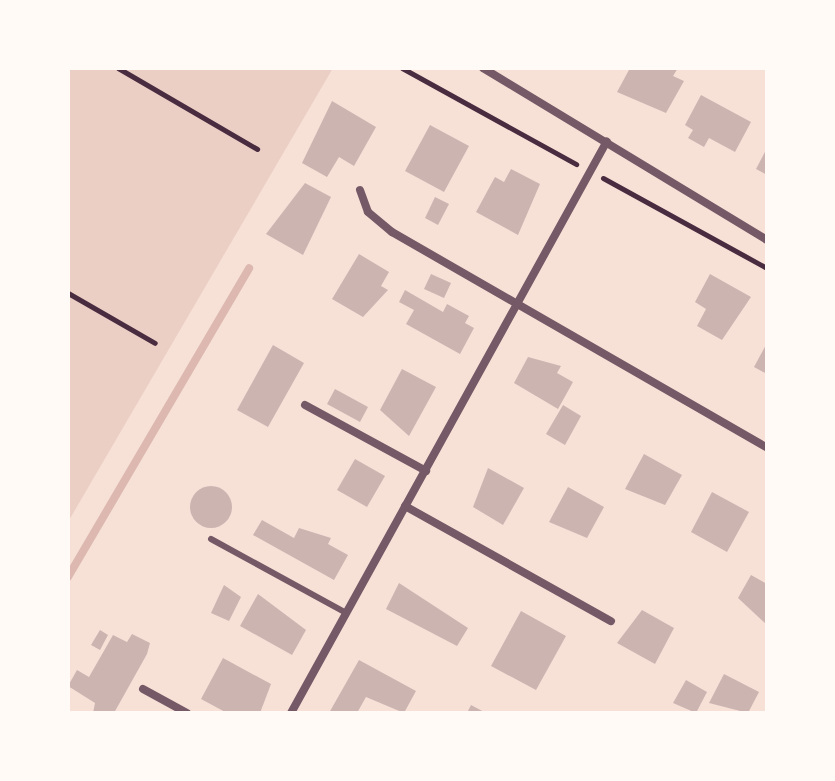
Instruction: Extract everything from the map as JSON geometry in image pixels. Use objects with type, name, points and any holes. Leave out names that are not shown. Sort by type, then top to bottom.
[{"type":"street","points":[[483,68],[767,240]]},
{"type":"street","points":[[291,713],[607,141]]},
{"type":"street","points":[[360,190],[375,220],[767,448]]},
{"type":"street","points":[[305,405],[426,471]]},
{"type":"street","points":[[405,506],[611,621]]},
{"type":"street","points":[[143,689],[187,713]]},
{"type":"lane","points":[[211,539],[346,613]]},
{"type":"path","points":[[118,68],[257,149]]},
{"type":"path","points":[[402,68],[767,268]]},
{"type":"path","points":[[68,293],[155,343]]},
{"type":"shaded area","points":[[68,68],[333,68],[68,522]]},
{"type":"building","points":[[630,68],[678,68],[673,76],[684,81],[666,113],[617,92]]},
{"type":"building","points":[[701,95],[751,122],[735,152],[709,138],[704,147],[688,138],[693,130],[685,125]]},
{"type":"building","points":[[332,101],[376,127],[354,166],[339,157],[327,177],[302,163]]},
{"type":"building","points":[[430,125],[469,146],[444,192],[405,171]]},
{"type":"building","points":[[767,148],[767,175],[756,169]]},
{"type":"building","points":[[511,169],[540,184],[518,235],[476,212],[495,177],[504,182]]},
{"type":"building","points":[[305,183],[331,197],[303,255],[266,234]]},
{"type":"building","points":[[435,197],[449,204],[438,225],[425,218]]},
{"type":"building","points":[[359,254],[389,272],[381,286],[388,290],[363,317],[332,299]]},
{"type":"building","points":[[431,274],[451,283],[444,298],[424,289]]},
{"type":"building","points":[[710,274],[751,297],[722,340],[697,326],[706,309],[695,302]]},
{"type":"building","points":[[405,290],[443,312],[447,304],[469,316],[465,323],[474,328],[460,354],[406,324],[414,310],[399,302]]},
{"type":"building","points":[[767,343],[767,374],[754,367]]},
{"type":"building","points":[[273,345],[304,363],[268,427],[237,410]]},
{"type":"building","points":[[528,357],[561,366],[557,373],[573,382],[558,409],[514,383]]},
{"type":"building","points":[[402,369],[436,387],[409,436],[380,410]]},
{"type":"building","points":[[335,389],[368,407],[360,422],[327,404]]},
{"type":"building","points":[[563,405],[581,416],[565,445],[546,434]]},
{"type":"building","points":[[644,454],[682,475],[665,505],[625,489]]},
{"type":"building","points":[[355,459],[385,476],[367,507],[337,490]]},
{"type":"building","points":[[488,468],[524,488],[503,525],[473,507]]},
{"type":"building","points":[[211,486],[226,492],[232,507],[226,522],[211,528],[196,522],[190,507],[196,492]]},
{"type":"building","points":[[568,487],[604,507],[587,538],[549,522]]},
{"type":"building","points":[[712,492],[749,512],[727,552],[691,532]]},
{"type":"building","points":[[262,520],[294,538],[299,528],[331,538],[328,544],[348,555],[334,580],[253,535]]},
{"type":"building","points":[[751,575],[767,584],[767,625],[738,598]]},
{"type":"building","points":[[399,583],[468,628],[457,646],[386,609]]},
{"type":"building","points":[[224,585],[241,597],[229,621],[211,613]]},
{"type":"building","points":[[258,594],[306,630],[292,655],[240,626]]},
{"type":"building","points":[[642,610],[674,628],[655,664],[617,643]]},
{"type":"building","points":[[521,611],[566,636],[536,690],[491,666]]},
{"type":"building","points":[[100,630],[108,635],[100,650],[91,645]]},
{"type":"building","points":[[132,634],[150,643],[147,654],[114,713],[93,713],[95,703],[68,686],[77,670],[89,677],[113,635],[127,642]]},
{"type":"building","points":[[223,658],[271,684],[260,713],[227,713],[201,699]]},
{"type":"building","points":[[359,660],[416,691],[404,713],[366,697],[357,713],[329,713]]},
{"type":"building","points":[[724,674],[759,692],[748,713],[709,703]]},
{"type":"building","points":[[686,680],[707,692],[696,713],[673,703]]},
{"type":"building","points":[[471,705],[486,713],[467,713]]},
{"type":"waterway","points":[[68,577],[249,268]]}]
